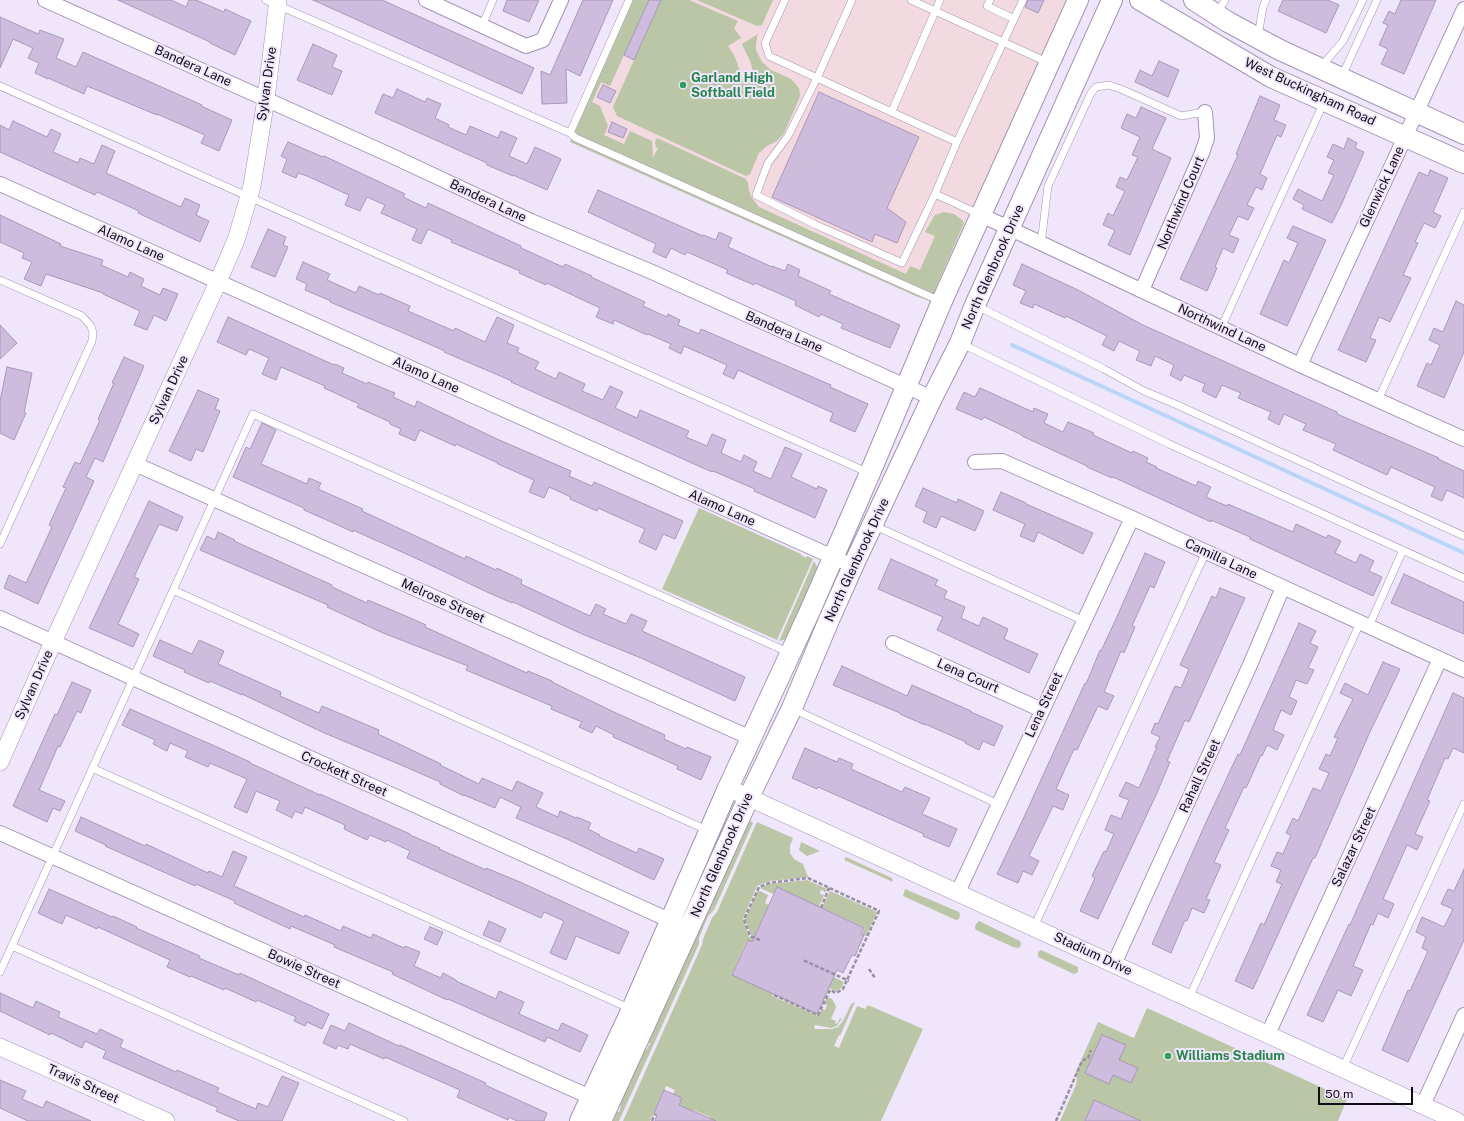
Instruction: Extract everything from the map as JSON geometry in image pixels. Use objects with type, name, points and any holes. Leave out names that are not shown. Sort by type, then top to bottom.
[{"type":"main road","name":"North Glenbrook Drive","points":[[600,1108],[632,1009],[728,788],[870,473],[942,302],[1078,0]]},
{"type":"main road","name":"North Glenbrook Drive","points":[[580,1121],[600,1108],[689,929],[749,797],[792,708],[853,566],[932,398],[960,343],[975,306],[1112,0]]},
{"type":"main road","name":"West Buckingham Road","points":[[1140,0],[1271,77],[1464,163]]},
{"type":"main road","name":"West Buckingham Road","points":[[1194,0],[1221,7],[1257,38],[1280,50],[1464,134]]},
{"type":"street","name":"Bandera Lane","points":[[45,0],[390,155],[531,221],[652,272],[932,398]]},
{"type":"street","points":[[426,0],[526,46],[543,40],[561,0]]},
{"type":"street","name":"Sylvan Drive","points":[[0,762],[236,240],[252,186],[266,99],[274,2]]},
{"type":"street","name":"Glenwick Lane","points":[[1300,365],[1464,9]]},
{"type":"street","name":"Northwind Court","points":[[1142,290],[1202,153],[1207,138],[1205,112]]},
{"type":"street","name":"Alamo Lane","points":[[0,184],[853,566]]},
{"type":"street","name":"Northwind Lane","points":[[981,215],[1300,365],[1378,400],[1463,435]]},
{"type":"street","name":"Camilla Lane","points":[[975,462],[1002,462],[1132,518],[1464,670]]},
{"type":"street","name":"Melrose Street","points":[[135,464],[751,738]]},
{"type":"street","name":"Lena Street","points":[[958,892],[1132,518]]},
{"type":"street","name":"Rahall Street","points":[[1114,964],[1284,587]]},
{"type":"street","name":"Crockett Street","points":[[0,618],[689,929]]},
{"type":"street","name":"Lena Court","points":[[893,643],[1042,710]]},
{"type":"street","name":"Salazar Street","points":[[1268,1034],[1440,660]]},
{"type":"street","name":"Stadium Drive","points":[[728,788],[1457,1121]]},
{"type":"street","name":"Bowie Street","points":[[0,833],[600,1108]]},
{"type":"street","points":[[1423,1105],[1464,1015]]},
{"type":"street","name":"Travis Street","points":[[1,1051],[166,1121]]},
{"type":"lane","points":[[482,26],[494,0]]},
{"type":"lane","points":[[570,133],[629,0]]},
{"type":"lane","points":[[785,0],[765,43],[769,56],[957,142]]},
{"type":"lane","points":[[852,0],[817,78],[788,136],[768,162],[756,195],[816,225],[902,263],[1024,0]]},
{"type":"lane","points":[[911,0],[1050,63]]},
{"type":"lane","points":[[892,111],[940,0]]},
{"type":"lane","points":[[990,0],[987,6],[1014,20]]},
{"type":"lane","points":[[1257,38],[1263,7],[1266,0]]},
{"type":"lane","points":[[1319,68],[1343,41],[1362,0]]},
{"type":"lane","points":[[1342,78],[1377,0]]},
{"type":"lane","points":[[274,2],[570,133],[583,141],[942,302]]},
{"type":"lane","points":[[1041,244],[1048,186],[1091,93],[1096,87],[1110,85],[1181,116],[1205,112]]},
{"type":"lane","points":[[0,86],[870,473]]},
{"type":"lane","points":[[1221,328],[1325,101]]},
{"type":"lane","points":[[935,194],[981,215]]},
{"type":"lane","points":[[1378,400],[1464,212]]},
{"type":"lane","points":[[0,280],[82,316],[91,326],[93,333],[92,341],[0,544]]},
{"type":"lane","points":[[975,306],[1058,346],[1144,391],[1464,536]]},
{"type":"lane","points":[[960,343],[1062,394],[1169,444],[1464,578]]},
{"type":"lane","points":[[0,972],[253,414],[790,653]]},
{"type":"lane","points":[[873,525],[1084,621]]},
{"type":"lane","points":[[1189,998],[1364,625],[1403,550]]},
{"type":"lane","points":[[1034,927],[1206,552]]},
{"type":"lane","points":[[173,590],[709,831]]},
{"type":"lane","points":[[792,708],[998,804]]},
{"type":"lane","points":[[92,768],[632,1009]]},
{"type":"lane","points":[[1342,1068],[1464,804]]},
{"type":"lane","points":[[12,946],[404,1121]]},
{"type":"path","points":[[760,940],[750,936],[744,919],[759,887],[769,883],[808,878],[879,911],[848,981],[839,993],[830,990],[818,1015],[774,995]]},
{"type":"path","points":[[821,908],[830,888]]},
{"type":"path","points":[[803,960],[848,981]]},
{"type":"path","points":[[869,969],[875,978]]},
{"type":"path","points":[[1056,1121],[1082,1061],[1088,1058],[1091,1050]]},
{"type":"path","points":[[652,1121],[655,1114]]},
{"type":"shaded area","points":[[636,0],[1073,0],[937,294],[577,133]]},
{"type":"green space","points":[[633,0],[649,0],[610,86],[601,82],[592,102],[600,106],[608,126],[604,135],[624,144],[630,131],[652,141],[653,158],[658,148],[656,147],[655,142],[657,138],[746,179],[752,198],[759,207],[906,274],[910,266],[920,270],[935,236],[925,232],[935,215],[944,212],[954,214],[964,223],[930,301],[570,142]]},
{"type":"green space","name":"Garland High Softball Field","points":[[661,0],[689,0],[738,21],[734,28],[741,38],[728,46],[735,57],[744,84],[756,81],[750,61],[742,44],[758,34],[756,50],[762,62],[771,70],[791,79],[799,88],[799,99],[784,133],[777,141],[767,146],[759,153],[750,174],[746,176],[617,116],[613,107]]},
{"type":"green space","points":[[697,0],[773,0],[762,25],[757,26]]},
{"type":"green space","points":[[699,508],[801,554],[806,558],[807,556],[813,559],[777,640],[662,589]]},
{"type":"green space","points":[[814,561],[818,569],[814,581],[812,581],[809,586],[811,587],[787,639],[779,641]]},
{"type":"green space","points":[[751,821],[753,823],[714,910],[708,916],[699,938],[699,944],[619,1121],[613,1121],[617,1112],[619,1112],[621,1101],[642,1055],[650,1043],[649,1038],[716,891],[718,891],[722,883],[720,882],[746,825]]},
{"type":"green space","points":[[757,822],[793,838],[790,846],[790,853],[794,859],[803,864],[808,877],[770,881],[757,886],[743,918],[749,937],[760,941],[758,945],[747,940],[732,974],[773,993],[772,996],[818,1016],[822,1009],[825,1010],[827,1005],[824,1004],[827,997],[832,999],[836,1007],[831,1019],[836,1021],[835,1023],[837,1024],[840,1018],[842,1019],[837,1026],[831,1028],[815,1025],[814,1028],[816,1029],[832,1029],[838,1027],[843,1021],[851,1004],[855,1002],[834,1046],[839,1048],[857,1006],[865,1009],[868,1005],[923,1029],[881,1121],[708,1121],[710,1117],[693,1110],[688,1121],[673,1119],[682,1098],[673,1094],[675,1090],[666,1086],[650,1121],[623,1121],[702,945],[712,918],[717,912]]},
{"type":"green space","points":[[801,842],[820,851],[807,856],[799,850]]},
{"type":"green space","points":[[846,857],[892,878],[893,882],[844,860]]},
{"type":"green space","points":[[807,880],[827,889],[825,893],[823,890],[820,891],[820,894],[824,895],[819,907],[777,888],[773,894],[760,888],[769,884]]},
{"type":"green space","points":[[905,889],[959,912],[959,919],[956,920],[903,896]]},
{"type":"green space","points":[[758,890],[768,895],[765,903],[769,905],[756,932],[762,936],[761,940],[751,935],[745,919]]},
{"type":"green space","points":[[830,891],[877,912],[866,936],[862,934],[865,928],[822,908]]},
{"type":"green space","points":[[979,921],[1020,941],[1020,947],[1013,947],[976,930],[976,924]]},
{"type":"green space","points":[[1041,950],[1078,967],[1078,972],[1074,974],[1038,957],[1038,952]]},
{"type":"green space","points":[[808,965],[844,982],[841,988],[836,991],[829,988],[833,979]]},
{"type":"green space","name":"Williams Stadium","points":[[1147,1008],[1347,1099],[1338,1121],[1060,1121],[1076,1085],[1077,1078],[1075,1074],[1098,1022],[1134,1038]]},
{"type":"building","points":[[118,0],[171,0],[186,7],[189,0],[196,0],[224,12],[225,9],[251,21],[235,55]]},
{"type":"building","points":[[313,0],[382,0],[534,68],[522,94]]},
{"type":"building","points":[[507,0],[539,0],[529,22],[503,11]]},
{"type":"building","points":[[583,0],[613,0],[580,76],[566,69],[567,103],[542,104],[541,71],[550,75]]},
{"type":"building","points":[[649,0],[661,0],[634,60],[624,55]]},
{"type":"building","points":[[1028,0],[1044,0],[1038,13],[1025,7]]},
{"type":"building","points":[[1283,0],[1328,0],[1339,5],[1326,33],[1278,11]]},
{"type":"building","points":[[1401,0],[1436,0],[1404,74],[1381,64],[1388,49],[1379,45],[1388,25],[1383,23],[1389,11],[1395,14]]},
{"type":"building","points":[[0,17],[38,34],[40,30],[64,39],[56,58],[76,67],[83,52],[232,120],[219,151],[201,143],[205,135],[157,114],[87,86],[84,94],[35,73],[39,63],[28,58],[33,48],[13,39],[0,68]]},
{"type":"building","points":[[313,44],[337,55],[332,67],[342,71],[332,95],[297,80]]},
{"type":"building","points":[[1159,61],[1179,70],[1168,97],[1135,82],[1140,70],[1152,76]]},
{"type":"building","points":[[603,85],[616,91],[610,103],[597,97]]},
{"type":"building","points":[[397,89],[425,102],[427,98],[441,104],[435,118],[449,125],[448,127],[466,135],[470,126],[498,138],[501,131],[517,138],[509,156],[527,164],[535,147],[561,159],[547,190],[487,165],[487,163],[375,113],[383,94],[393,98]]},
{"type":"building","points":[[819,92],[919,137],[887,208],[906,222],[897,243],[875,234],[872,242],[772,197]]},
{"type":"building","points":[[1260,96],[1280,105],[1274,120],[1286,125],[1281,137],[1277,135],[1260,174],[1267,178],[1262,190],[1256,187],[1247,205],[1254,208],[1248,220],[1238,216],[1229,235],[1239,239],[1233,253],[1223,248],[1215,267],[1217,268],[1207,291],[1180,279],[1238,155],[1236,154]]},
{"type":"building","points":[[1141,107],[1166,118],[1152,149],[1171,158],[1130,255],[1108,245],[1115,230],[1103,225],[1108,213],[1113,216],[1125,191],[1116,187],[1120,177],[1127,180],[1138,157],[1132,155],[1140,137],[1121,128],[1127,114],[1136,118]]},
{"type":"building","points":[[13,121],[47,137],[51,129],[61,134],[53,152],[78,163],[80,158],[94,164],[102,145],[115,151],[106,173],[181,207],[185,198],[200,205],[196,215],[209,221],[200,242],[138,213],[139,211],[97,192],[95,195],[0,152],[0,125],[9,130]]},
{"type":"building","points":[[612,122],[627,129],[623,138],[608,132]]},
{"type":"building","points":[[1348,138],[1357,143],[1355,148],[1364,152],[1332,223],[1302,209],[1304,205],[1293,199],[1298,189],[1322,201],[1334,175],[1328,173],[1334,160],[1327,157],[1333,144],[1344,149]]},
{"type":"building","points":[[288,142],[323,157],[324,156],[405,194],[403,197],[426,208],[428,203],[563,267],[565,264],[592,276],[591,277],[645,302],[643,306],[667,317],[668,314],[680,320],[678,325],[699,334],[701,329],[831,385],[830,387],[868,404],[855,432],[830,421],[833,413],[738,370],[734,379],[723,374],[727,365],[684,346],[681,354],[669,348],[671,344],[614,320],[613,324],[596,317],[600,308],[547,283],[546,285],[519,273],[520,271],[451,242],[452,240],[428,229],[421,244],[412,240],[417,229],[381,213],[385,205],[367,197],[360,211],[345,205],[349,195],[307,176],[298,173],[296,178],[282,172],[287,159],[281,156]]},
{"type":"building","points":[[1430,170],[1448,178],[1433,212],[1441,216],[1435,228],[1424,223],[1415,242],[1418,243],[1403,275],[1411,278],[1390,322],[1379,317],[1370,338],[1376,340],[1366,362],[1338,350],[1419,172],[1428,176]]},
{"type":"building","points":[[598,190],[703,236],[716,240],[719,232],[732,238],[728,247],[772,267],[785,271],[788,264],[800,270],[798,276],[831,291],[829,294],[900,325],[890,348],[841,328],[843,324],[821,314],[819,317],[795,305],[796,301],[755,283],[754,285],[726,273],[728,270],[687,252],[685,255],[671,248],[666,258],[653,252],[656,244],[588,212]]},
{"type":"building","points":[[0,215],[61,244],[60,246],[103,260],[101,265],[128,277],[130,272],[144,279],[141,286],[160,295],[163,288],[178,294],[166,321],[154,315],[147,330],[134,325],[140,311],[103,293],[46,274],[41,286],[24,279],[32,262],[22,258],[24,253],[0,242]]},
{"type":"building","points":[[1293,226],[1326,240],[1287,326],[1260,314],[1284,260],[1289,263],[1298,243],[1287,238]]},
{"type":"building","points":[[268,229],[286,237],[283,245],[288,247],[275,277],[251,267]]},
{"type":"building","points":[[303,262],[330,274],[327,280],[356,293],[359,286],[379,295],[380,293],[410,306],[408,311],[454,331],[455,328],[485,342],[497,317],[514,325],[507,343],[519,348],[517,352],[539,362],[535,369],[556,379],[559,372],[585,384],[582,391],[603,400],[610,386],[623,392],[615,408],[637,418],[640,410],[689,431],[686,437],[707,446],[712,434],[726,440],[721,453],[741,462],[744,455],[757,462],[753,471],[771,479],[785,447],[802,454],[791,477],[817,489],[818,486],[827,490],[815,518],[754,491],[755,489],[713,471],[712,472],[511,382],[512,381],[444,352],[445,351],[305,290],[307,284],[296,279]]},
{"type":"building","points":[[1022,264],[1078,290],[1143,325],[1337,412],[1337,414],[1439,458],[1438,459],[1464,471],[1464,498],[1447,490],[1442,501],[1431,496],[1435,487],[1391,467],[1387,475],[1333,450],[1336,444],[1303,430],[1306,424],[1284,414],[1279,425],[1268,419],[1271,412],[1238,398],[1241,393],[1222,385],[1216,398],[1202,391],[1205,384],[1184,375],[1181,381],[1170,375],[1174,365],[1155,356],[1151,366],[1136,360],[1140,351],[1119,341],[1114,351],[1102,345],[1107,336],[1066,316],[1065,318],[1034,304],[1033,308],[1020,303],[1026,291],[1013,285]]},
{"type":"building","points":[[1456,301],[1464,305],[1464,352],[1444,398],[1417,386],[1427,363],[1431,365],[1440,345],[1429,340],[1434,328],[1443,332]]},
{"type":"building","points":[[228,317],[334,365],[335,364],[344,368],[342,373],[367,384],[368,382],[395,393],[393,397],[415,407],[417,401],[497,439],[571,471],[569,476],[592,486],[594,482],[683,521],[675,539],[663,534],[656,550],[639,542],[645,529],[598,508],[597,511],[570,499],[571,497],[549,487],[544,498],[529,492],[534,480],[456,444],[455,446],[420,430],[415,441],[399,434],[401,429],[390,424],[390,422],[357,407],[359,404],[324,388],[325,386],[281,367],[276,380],[262,374],[269,358],[249,349],[246,355],[217,342]]},
{"type":"building","points":[[0,325],[17,343],[0,359]]},
{"type":"building","points":[[124,357],[144,366],[103,462],[95,458],[86,477],[94,481],[38,604],[4,588],[9,575],[26,583],[52,527],[49,525],[66,488],[63,487],[75,462],[80,464],[100,420],[98,419]]},
{"type":"building","points":[[7,367],[32,373],[24,413],[26,413],[14,440],[0,433],[0,401]]},
{"type":"building","points":[[980,388],[1033,412],[1034,408],[1048,414],[1044,423],[1063,432],[1068,422],[1094,433],[1093,435],[1132,453],[1133,451],[1148,458],[1146,462],[1157,467],[1156,468],[1196,486],[1198,481],[1211,487],[1206,497],[1227,506],[1228,504],[1293,532],[1296,524],[1326,538],[1328,535],[1341,541],[1335,553],[1356,563],[1360,554],[1374,561],[1369,571],[1382,577],[1373,596],[1250,539],[1250,537],[1211,520],[1211,522],[1113,477],[1112,478],[1087,467],[984,417],[982,420],[956,409],[964,392],[975,397]]},
{"type":"building","points":[[198,390],[219,399],[215,409],[220,411],[203,452],[196,449],[191,461],[169,451]]},
{"type":"building","points":[[262,423],[276,430],[261,464],[307,484],[309,478],[321,483],[318,489],[363,509],[362,511],[465,559],[466,556],[496,570],[497,568],[522,580],[521,584],[590,616],[596,604],[606,609],[603,614],[626,624],[631,614],[647,621],[642,631],[745,677],[735,701],[641,658],[487,592],[424,562],[353,530],[353,532],[304,510],[304,508],[233,477],[246,447],[250,449]]},
{"type":"building","points":[[923,488],[957,503],[958,499],[984,511],[975,531],[941,516],[936,528],[923,522],[927,512],[915,506]]},
{"type":"building","points":[[1001,492],[1093,533],[1083,554],[1038,532],[1034,542],[1020,536],[1025,524],[993,510]]},
{"type":"building","points":[[149,501],[183,517],[177,531],[159,524],[134,577],[139,579],[118,624],[139,634],[133,647],[89,628]]},
{"type":"building","points":[[218,532],[235,540],[234,541],[332,585],[332,587],[367,603],[368,600],[426,625],[425,627],[527,673],[528,671],[552,681],[616,713],[665,735],[664,739],[686,749],[687,747],[711,757],[701,780],[677,769],[678,766],[613,737],[614,735],[596,726],[592,733],[579,727],[582,722],[551,709],[552,706],[466,670],[468,666],[383,633],[327,607],[328,605],[200,550],[207,536],[215,540]]},
{"type":"building","points":[[1145,553],[1165,562],[1154,588],[1150,586],[1132,626],[1135,627],[1124,653],[1121,651],[1104,692],[1114,696],[1107,710],[1098,706],[1077,750],[1074,749],[1056,789],[1069,795],[1063,810],[1053,806],[1029,856],[1039,861],[1032,875],[1023,871],[1018,883],[997,874],[1085,683],[1086,684],[1100,650],[1101,651],[1116,619]]},
{"type":"building","points":[[891,559],[938,580],[935,585],[947,591],[944,598],[965,607],[961,618],[979,626],[983,617],[1008,629],[1004,639],[1038,654],[1029,673],[937,630],[943,617],[878,589]]},
{"type":"building","points":[[1404,574],[1464,602],[1464,634],[1391,603]]},
{"type":"building","points":[[1220,588],[1245,598],[1189,722],[1185,720],[1167,761],[1170,762],[1156,795],[1098,919],[1080,911],[1095,878],[1092,876],[1104,851],[1106,852],[1114,834],[1105,830],[1111,815],[1121,819],[1129,800],[1119,796],[1126,782],[1139,788],[1160,737],[1151,733],[1155,723],[1158,724],[1175,686],[1181,688],[1189,669],[1180,665],[1212,596],[1216,598]]},
{"type":"building","points":[[1299,623],[1316,631],[1310,643],[1318,647],[1308,668],[1314,670],[1307,684],[1296,680],[1289,697],[1297,701],[1291,715],[1281,710],[1273,730],[1284,735],[1277,750],[1267,745],[1246,788],[1244,787],[1225,828],[1229,830],[1214,862],[1221,865],[1206,899],[1210,900],[1204,913],[1192,908],[1187,921],[1185,920],[1171,953],[1152,944],[1207,820],[1238,754],[1240,755]]},
{"type":"building","points":[[160,640],[192,654],[199,640],[224,651],[218,664],[281,692],[280,696],[319,713],[322,706],[379,730],[378,734],[479,784],[482,778],[512,791],[517,781],[543,793],[536,807],[558,817],[560,811],[576,818],[577,817],[591,823],[588,829],[600,835],[599,836],[637,853],[639,848],[664,859],[654,880],[567,839],[516,818],[521,807],[500,797],[495,808],[464,796],[440,784],[440,782],[322,732],[242,694],[210,681],[209,683],[184,672],[185,670],[153,656]]},
{"type":"building","points":[[1383,662],[1400,669],[1369,734],[1315,858],[1313,858],[1253,989],[1235,981],[1261,923],[1264,925],[1282,884],[1276,882],[1281,870],[1271,866],[1277,852],[1283,854],[1291,835],[1286,833],[1293,818],[1298,821],[1313,788],[1321,791],[1329,773],[1319,769],[1326,754],[1330,756],[1338,738],[1334,737],[1353,699],[1340,693],[1345,683],[1368,695]]},
{"type":"building","points":[[842,666],[907,696],[912,685],[1003,726],[994,746],[983,741],[979,750],[965,743],[966,742],[833,685]]},
{"type":"building","points":[[72,682],[91,690],[81,713],[77,711],[60,747],[58,746],[39,790],[65,801],[60,811],[53,808],[47,822],[13,806],[55,714],[57,715]]},
{"type":"building","points":[[1453,693],[1464,698],[1464,753],[1453,748],[1448,759],[1445,758],[1427,800],[1430,801],[1415,834],[1423,837],[1417,850],[1407,845],[1383,899],[1394,904],[1388,918],[1378,913],[1373,925],[1371,924],[1353,966],[1363,970],[1351,996],[1338,990],[1323,1022],[1307,1015],[1349,924],[1350,925]]},
{"type":"building","points":[[130,709],[410,834],[440,848],[439,849],[486,870],[486,868],[520,882],[629,932],[619,954],[576,936],[566,960],[550,953],[564,921],[544,912],[541,918],[407,858],[410,851],[387,840],[386,842],[370,835],[367,840],[344,829],[345,825],[305,807],[302,814],[295,811],[292,818],[276,810],[280,801],[256,791],[247,813],[234,807],[247,779],[210,763],[208,767],[185,757],[188,751],[170,743],[167,751],[153,744],[155,740],[122,725]]},
{"type":"building","points":[[805,748],[837,762],[839,758],[853,764],[851,769],[902,792],[905,787],[930,798],[922,814],[957,829],[949,847],[923,836],[924,834],[818,787],[817,789],[792,778]]},
{"type":"building","points":[[81,817],[145,846],[146,844],[208,873],[209,871],[222,877],[233,851],[247,857],[234,886],[304,917],[305,915],[341,931],[343,926],[371,938],[373,934],[404,948],[405,946],[420,952],[414,966],[441,978],[443,973],[456,981],[496,999],[499,991],[524,1002],[519,1014],[558,1031],[562,1023],[588,1035],[580,1052],[547,1037],[545,1042],[448,999],[447,1000],[392,974],[393,972],[334,947],[335,945],[291,926],[290,929],[234,903],[235,901],[196,884],[195,886],[75,831]]},
{"type":"building","points":[[1464,869],[1464,940],[1408,1062],[1382,1050],[1408,990],[1410,991],[1428,951],[1422,948],[1426,937],[1416,932],[1422,917],[1444,927],[1453,909],[1441,904],[1448,889],[1454,891]]},
{"type":"building","points":[[777,887],[864,928],[861,934],[864,935],[855,956],[852,955],[843,973],[837,970],[817,1014],[732,975],[748,940],[752,942]]},
{"type":"building","points":[[49,889],[137,927],[136,928],[200,956],[199,958],[239,975],[240,973],[329,1014],[322,1029],[307,1022],[305,1026],[294,1021],[296,1017],[257,1000],[256,1002],[225,988],[224,990],[167,967],[170,960],[98,927],[97,929],[66,915],[62,924],[38,913]]},
{"type":"building","points":[[489,921],[506,929],[500,942],[483,935]]},
{"type":"building","points":[[430,927],[443,932],[437,945],[424,939]]},
{"type":"building","points":[[0,993],[33,1008],[36,1001],[60,1012],[58,1017],[97,1034],[100,1029],[123,1040],[120,1047],[176,1072],[177,1070],[219,1088],[217,1092],[256,1109],[258,1103],[268,1107],[282,1076],[299,1083],[282,1121],[239,1121],[216,1111],[218,1108],[103,1058],[106,1051],[85,1041],[82,1048],[51,1033],[50,1035],[0,1011]]},
{"type":"building","points":[[349,1023],[486,1083],[485,1085],[547,1113],[544,1121],[517,1121],[509,1117],[508,1120],[457,1097],[460,1090],[385,1057],[384,1059],[350,1044],[348,1049],[338,1045],[336,1049],[323,1043],[331,1025],[345,1031]]},
{"type":"building","points":[[1102,1035],[1126,1045],[1119,1060],[1138,1068],[1131,1083],[1113,1075],[1109,1084],[1085,1073]]},
{"type":"building","points":[[0,1080],[26,1091],[22,1099],[43,1108],[46,1101],[91,1121],[28,1121],[0,1108]]},
{"type":"building","points":[[664,1090],[682,1098],[679,1105],[716,1121],[655,1121],[657,1115],[654,1113]]},
{"type":"building","points":[[1094,1100],[1141,1121],[1085,1121]]},
{"type":"waterway","points":[[1012,345],[1464,553]]},
{"type":"place","name":"Garland High Softball Field","points":[[683,85]]},
{"type":"place","name":"Williams Stadium","points":[[1168,1056]]}]
